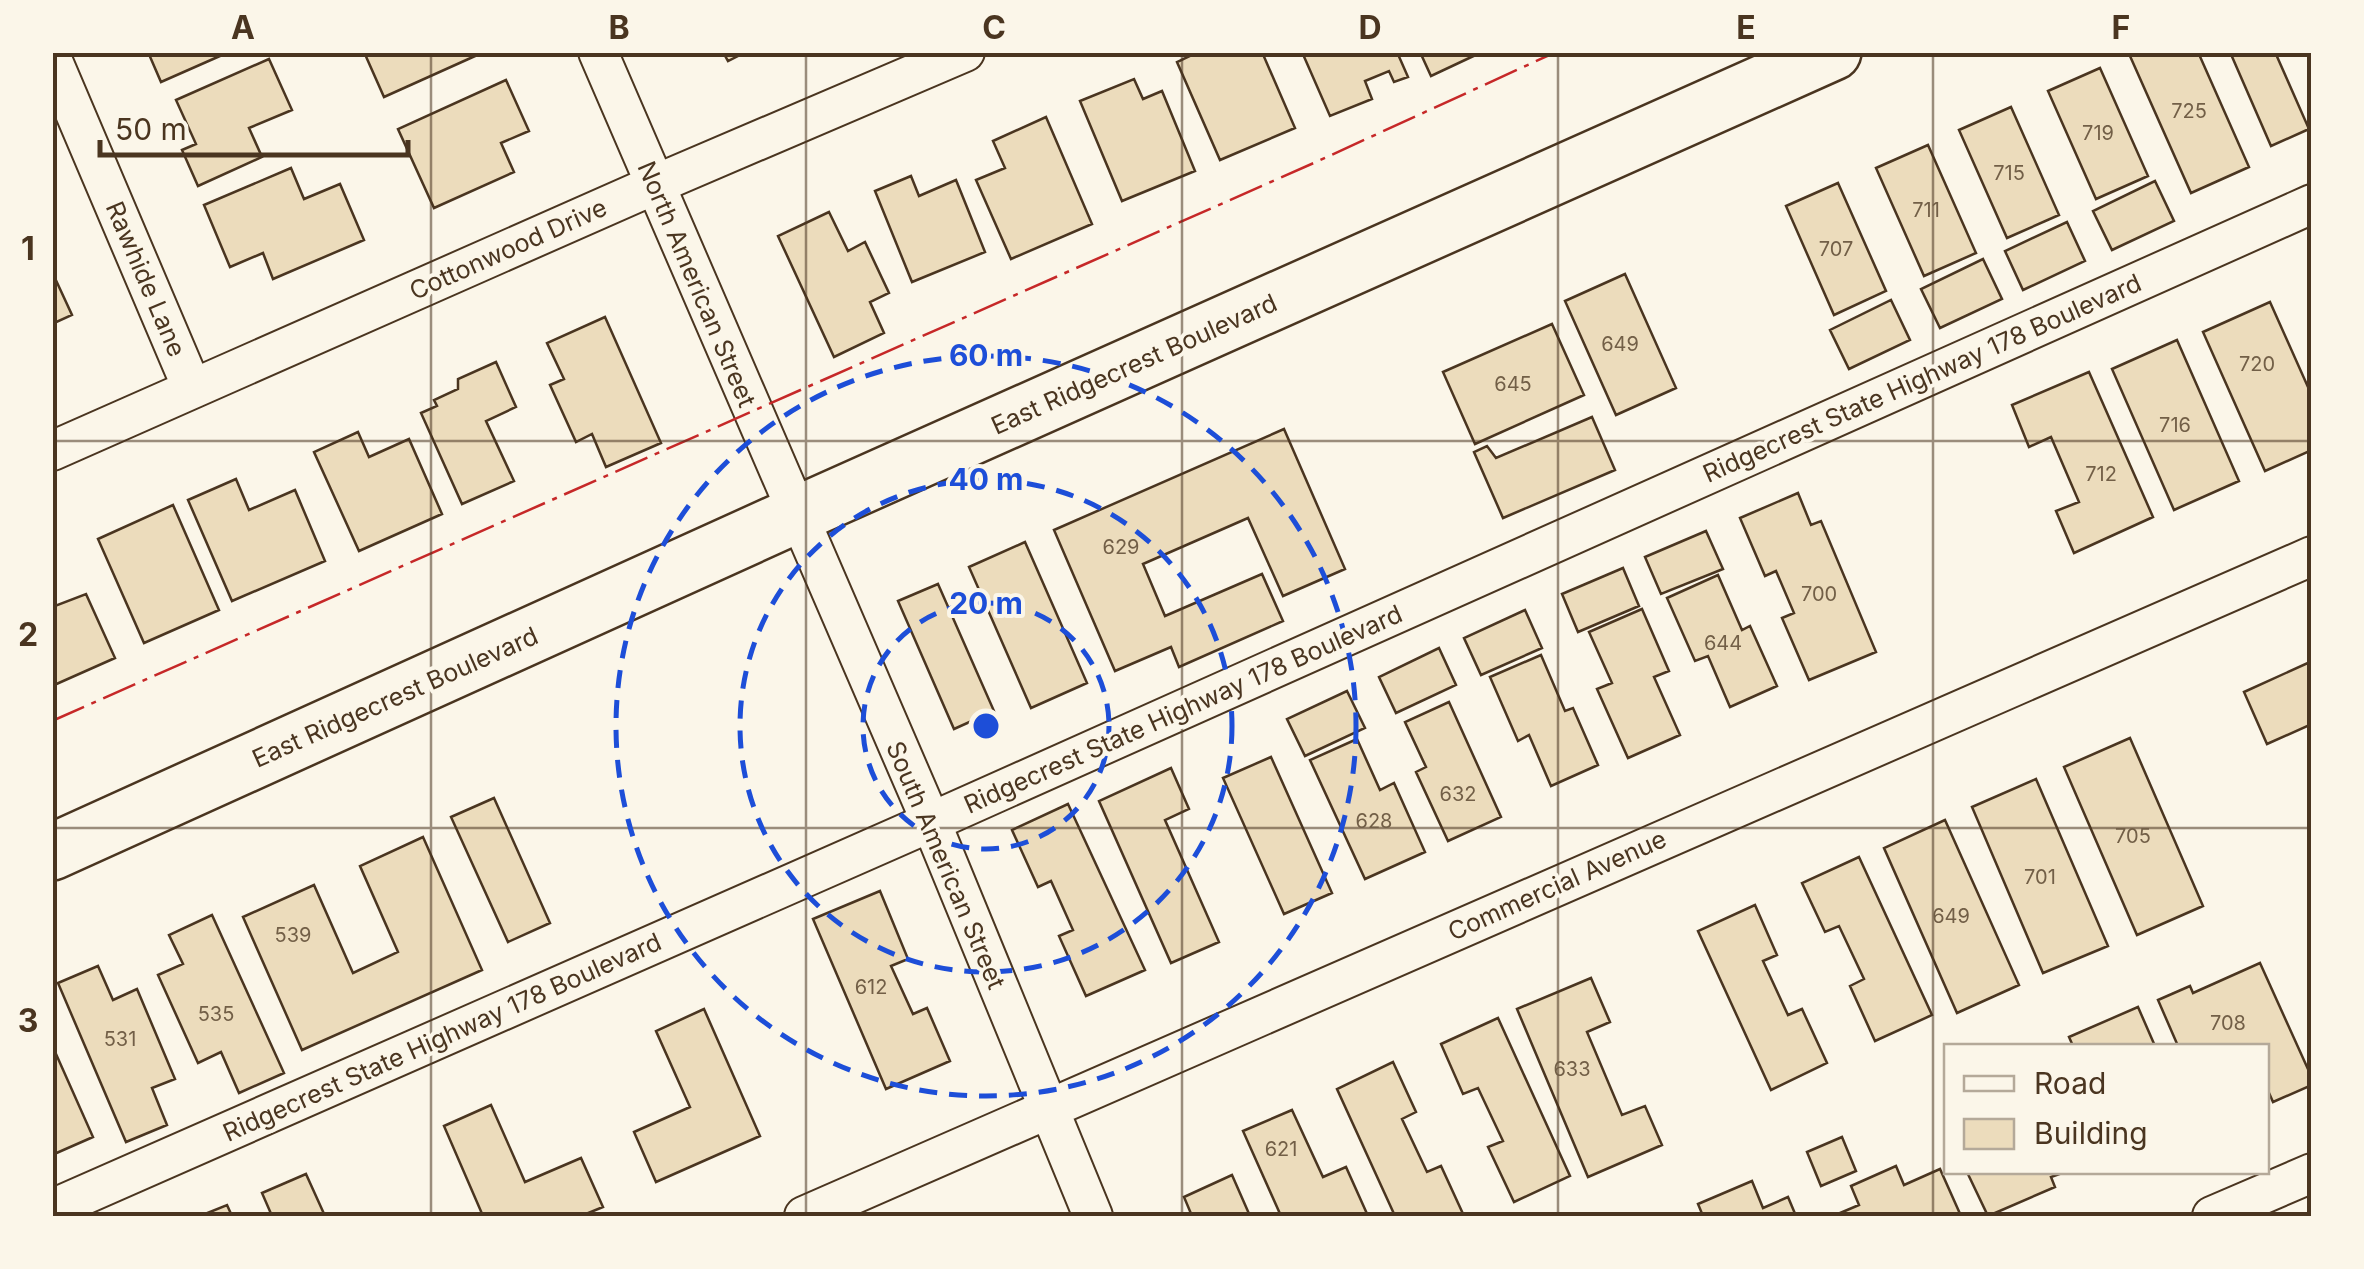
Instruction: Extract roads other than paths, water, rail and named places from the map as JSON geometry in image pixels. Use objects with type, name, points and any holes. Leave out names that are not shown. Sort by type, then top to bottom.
[{"type":"main road","name":"East Ridgecrest Boulevard","points":[[52,852],[1833,52]]},
{"type":"street","name":"North American Street","points":[[598,52],[796,515]]},
{"type":"street","name":"Cottonwood Drive","points":[[52,451],[965,52]]},
{"type":"street","name":"Rawhide Lane","points":[[52,59],[192,388]]},
{"type":"street","name":"Ridgecrest State Highway 178 Boulevard","points":[[52,1209],[930,822],[2312,204]]},
{"type":"street","name":"South American Street","points":[[796,515],[930,822],[1094,1216]]},
{"type":"street","name":"Commercial Avenue","points":[[804,1216],[2312,556]]},
{"type":"street","points":[[2212,1216],[2253,1208],[2312,1173]]}]
